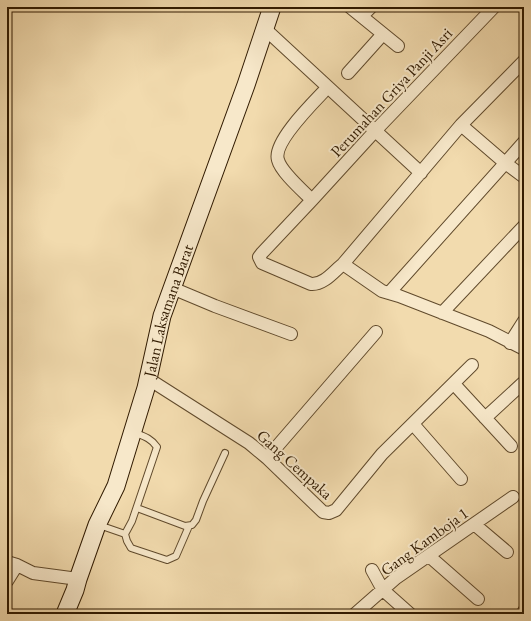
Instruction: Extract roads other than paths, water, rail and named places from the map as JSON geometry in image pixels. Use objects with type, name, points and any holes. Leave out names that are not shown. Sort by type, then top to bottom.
[{"type":"main road","name":"Jalan Laksamana Barat","points":[[65,614],[75,590],[97,525],[116,486],[146,388],[162,316],[246,85],[272,7]]},
{"type":"street","points":[[350,7],[398,46]]},
{"type":"street","points":[[362,16],[371,7]]},
{"type":"street","name":"Perumahan Griya Panji Asri","points":[[343,264],[324,280],[315,284],[265,265],[260,261],[259,257],[375,131],[494,7]]},
{"type":"street","points":[[264,28],[421,173]]},
{"type":"street","points":[[348,73],[384,34]]},
{"type":"street","points":[[524,61],[461,125],[343,264],[382,291],[489,331],[524,349]]},
{"type":"street","points":[[312,200],[281,167],[277,159],[278,152],[284,138],[328,87]]},
{"type":"street","points":[[461,125],[524,177]]},
{"type":"street","points":[[389,293],[504,162],[524,142]]},
{"type":"street","points":[[442,313],[524,226]]},
{"type":"street","points":[[172,288],[214,306],[291,334]]},
{"type":"street","points":[[510,343],[524,321]]},
{"type":"street","points":[[267,458],[376,332]]},
{"type":"street","name":"Gang Cempaka","points":[[147,378],[249,443],[267,458],[323,512],[328,513],[336,510],[382,454],[472,365]]},
{"type":"street","points":[[485,418],[523,383]]},
{"type":"street","points":[[454,384],[511,446]]},
{"type":"street","points":[[413,424],[461,479]]},
{"type":"street","name":"Gang Kamboja 1","points":[[356,614],[396,578],[513,497]]},
{"type":"street","points":[[474,524],[507,552]]},
{"type":"street","points":[[429,556],[478,599]]},
{"type":"street","points":[[7,581],[12,564],[33,573],[78,579]]},
{"type":"street","points":[[372,570],[384,590],[410,614]]},
{"type":"lane","points":[[132,432],[146,437],[157,447],[137,508],[125,534],[131,548],[167,560],[176,556],[189,526],[196,520],[203,500],[226,453]]},
{"type":"lane","points":[[137,508],[185,526],[189,526]]},
{"type":"lane","points":[[97,525],[125,534]]}]
